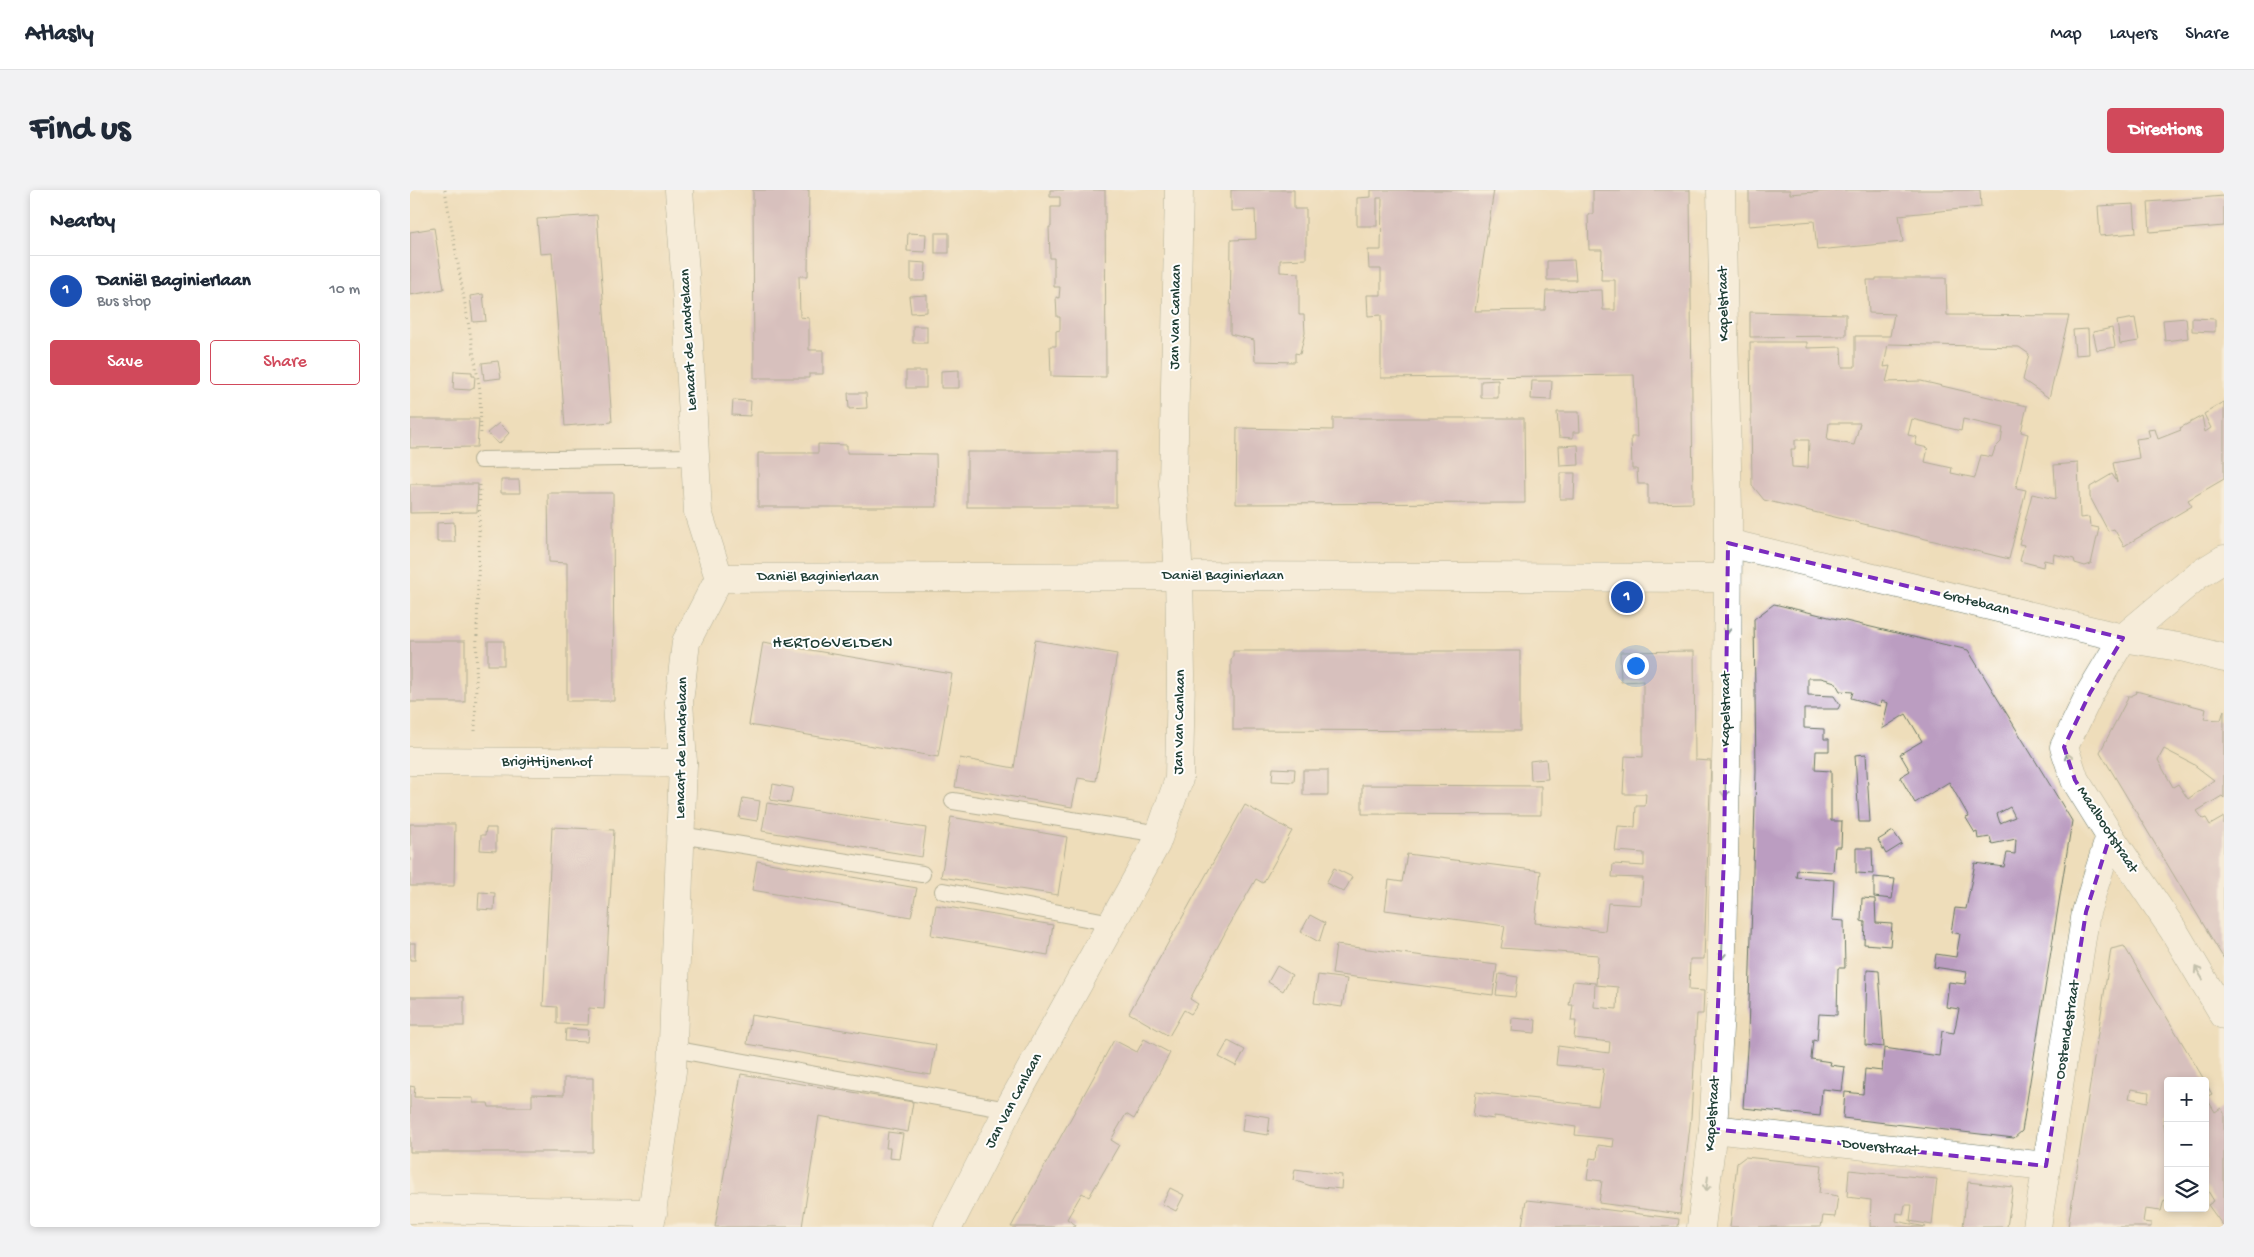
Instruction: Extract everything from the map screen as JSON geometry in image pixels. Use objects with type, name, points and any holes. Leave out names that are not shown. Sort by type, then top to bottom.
[{"type":"street","name":"Lenaart de Landrelaan","points":[[651,1220],[672,1071],[683,763],[679,702],[686,642],[719,578],[698,512],[679,190]]},
{"type":"street","name":"Jan Van Canlaan","points":[[948,1227],[1008,1110],[1160,834],[1179,779],[1181,675],[1173,485],[1179,190]]},
{"type":"street","name":"Kapelstraat","points":[[1702,1227],[1713,1129],[1722,955],[1728,543],[1721,190]]},
{"type":"street","name":"Grotebaan","points":[[1728,543],[2124,638],[2185,648],[2224,658]]},
{"type":"street","name":"Maalbootstraat","points":[[2224,559],[2198,575],[2124,638],[2090,694],[2064,746],[2075,780],[2174,931],[2224,1015]]},
{"type":"street","name":"Daniël Baginierlaan","points":[[719,578],[1178,576],[1727,578]]},
{"type":"street","name":"Brigittijnenhof","points":[[410,761],[683,763]]},
{"type":"street","name":"Oostendestraat","points":[[2037,1227],[2086,912],[2110,836]]},
{"type":"street","name":"Doverstraat","points":[[1713,1129],[2046,1166]]},
{"type":"street","points":[[410,1209],[651,1220]]},
{"type":"lane","points":[[481,460],[694,457]]},
{"type":"lane","points":[[953,801],[1160,834]]},
{"type":"lane","points":[[680,835],[922,874]]},
{"type":"lane","points":[[943,891],[1112,923]]},
{"type":"lane","points":[[673,1049],[1008,1110]]},
{"type":"highlighted area","points":[[1728,543],[2123,638],[2090,693],[2064,747],[2075,780],[2110,836],[2086,912],[2046,1166],[1713,1129],[1724,856]]},
{"type":"building","points":[[753,190],[809,190],[808,276],[799,276],[800,317],[809,318],[809,350],[823,350],[823,374],[809,374],[809,378],[754,378]]},
{"type":"building","points":[[1050,190],[1105,190],[1106,377],[1051,376],[1050,346],[1056,346],[1056,331],[1060,330],[1060,317],[1057,317],[1056,297],[1059,298],[1060,287],[1054,287],[1054,258],[1050,258],[1049,227],[1051,227],[1051,207],[1060,207],[1060,197],[1050,197]]},
{"type":"building","points":[[1231,190],[1294,190],[1294,209],[1306,209],[1306,259],[1280,260],[1280,272],[1299,273],[1299,315],[1304,315],[1305,333],[1300,354],[1295,353],[1295,362],[1255,361],[1254,340],[1230,334],[1231,240],[1256,239],[1255,210],[1231,211]]},
{"type":"building","points":[[1371,190],[1494,190],[1475,311],[1545,310],[1546,291],[1602,290],[1603,310],[1615,310],[1615,280],[1601,280],[1602,250],[1589,250],[1588,214],[1593,214],[1593,190],[1690,190],[1693,503],[1648,504],[1648,484],[1638,484],[1637,469],[1632,469],[1631,437],[1637,437],[1634,375],[1381,378],[1381,315],[1368,316],[1367,295],[1381,295],[1381,269],[1369,269],[1368,250],[1381,250],[1382,198],[1377,198],[1377,226],[1357,226],[1357,198],[1371,197]]},
{"type":"building","points":[[1749,190],[1790,190],[1790,194],[1840,190],[1980,190],[1981,207],[1899,215],[1903,242],[1817,250],[1814,221],[1749,226]]},
{"type":"building","points":[[2224,196],[2224,226],[2150,232],[2148,202]]},
{"type":"building","points":[[2134,204],[2136,233],[2100,236],[2098,206]]},
{"type":"building","points":[[597,215],[612,422],[565,426],[552,253],[540,254],[537,219]]},
{"type":"building","points":[[434,228],[444,289],[410,295],[410,232]]},
{"type":"building","points":[[908,233],[926,234],[925,252],[907,251]]},
{"type":"building","points":[[935,233],[949,233],[949,253],[935,253]]},
{"type":"building","points":[[1574,260],[1576,280],[1547,280],[1547,261]]},
{"type":"building","points":[[911,262],[926,263],[925,281],[911,281]]},
{"type":"building","points":[[1876,278],[1946,278],[1947,315],[2069,316],[2049,398],[2023,380],[2029,354],[2019,347],[1888,344],[1884,367],[1890,366],[1886,382],[1921,381],[2027,406],[2021,432],[2028,434],[2016,488],[2026,490],[2009,559],[1764,500],[1752,485],[1750,342],[1807,342],[1807,348],[1841,347],[1842,367],[1855,367],[1855,336],[1890,336],[1894,314],[1869,313],[1867,280],[1876,280]],"holes":[[[1912,419],[1961,431],[1963,419],[2003,428],[2001,442],[1995,448],[1992,457],[1981,455],[1975,478],[1951,473],[1952,468],[1925,462],[1928,448],[1915,445],[1917,437],[1908,435]],[[1829,423],[1860,423],[1854,445],[1827,440]],[[1795,440],[1809,440],[1808,468],[1792,467],[1791,449],[1795,449]]]},
{"type":"building","points":[[483,294],[486,321],[473,322],[470,296]]},
{"type":"building","points":[[927,295],[927,312],[911,313],[909,296]]},
{"type":"building","points":[[1750,312],[1846,314],[1846,336],[1750,337]]},
{"type":"building","points":[[2135,318],[2139,341],[2120,344],[2117,321]]},
{"type":"building","points":[[2186,318],[2188,338],[2165,341],[2163,320]]},
{"type":"building","points":[[2192,318],[2215,319],[2215,332],[2192,331]]},
{"type":"building","points":[[913,326],[927,326],[927,343],[913,343]]},
{"type":"building","points":[[2112,328],[2115,347],[2097,350],[2093,332]]},
{"type":"building","points":[[2088,329],[2089,354],[2075,355],[2073,330]]},
{"type":"building","points":[[498,361],[501,378],[484,380],[482,363]]},
{"type":"building","points":[[959,370],[959,388],[941,388],[941,371]]},
{"type":"building","points":[[454,371],[472,372],[472,376],[475,376],[474,388],[470,390],[453,389]]},
{"type":"building","points":[[906,371],[926,371],[926,388],[906,388]]},
{"type":"building","points":[[1498,380],[1498,398],[1481,398],[1481,381]]},
{"type":"building","points":[[1532,381],[1552,381],[1551,400],[1531,399]]},
{"type":"building","points":[[848,393],[866,393],[867,408],[849,409]]},
{"type":"building","points":[[733,400],[751,401],[750,416],[732,415]]},
{"type":"building","points":[[2224,402],[2224,479],[2188,500],[2192,506],[2124,546],[2114,529],[2108,531],[2090,497],[2090,487],[2112,474],[2117,482],[2113,463],[2139,458],[2136,439],[2150,437],[2148,430],[2155,429],[2158,439],[2181,430],[2180,428],[2202,416],[2205,432],[2211,428],[2204,414]]},
{"type":"building","points":[[1557,412],[1579,412],[1580,432],[1573,432],[1573,438],[1559,437]]},
{"type":"building","points":[[1333,418],[1524,418],[1525,503],[1236,504],[1237,428],[1333,430]]},
{"type":"building","points":[[410,419],[479,419],[477,447],[410,448]]},
{"type":"building","points":[[499,423],[509,433],[499,444],[487,433]]},
{"type":"building","points":[[818,444],[847,445],[847,453],[936,454],[937,507],[758,507],[758,453],[818,453]]},
{"type":"building","points":[[1578,445],[1579,465],[1560,466],[1559,446]]},
{"type":"building","points":[[967,452],[1116,452],[1116,507],[967,507]]},
{"type":"building","points":[[2078,463],[2080,518],[2089,517],[2090,526],[2099,528],[2091,564],[2085,566],[2075,563],[2074,559],[2054,554],[2053,562],[2044,560],[2043,567],[2020,561],[2024,545],[2019,544],[2032,494],[2056,499],[2054,465]]},
{"type":"building","points":[[1560,473],[1575,473],[1574,499],[1560,499]]},
{"type":"building","points":[[501,480],[519,480],[520,493],[501,493]]},
{"type":"building","points":[[410,484],[478,484],[477,512],[410,513]]},
{"type":"building","points":[[548,493],[613,493],[614,701],[567,701],[567,563],[549,562]]},
{"type":"building","points":[[454,522],[455,542],[437,542],[437,523]]},
{"type":"building","points":[[1774,604],[1968,650],[2072,821],[2022,1131],[2014,1138],[1843,1118],[1845,1092],[1863,1094],[1865,1069],[1882,1071],[1884,1048],[1939,1056],[1942,1031],[1954,1033],[1959,1009],[1946,1007],[1949,982],[1965,984],[1967,972],[1934,967],[1936,954],[1956,957],[1960,934],[1951,932],[1955,908],[1966,909],[1975,863],[2004,867],[2007,853],[2015,854],[2016,839],[1992,844],[1990,837],[1978,839],[1977,832],[1975,833],[1966,818],[1969,817],[1949,782],[1915,803],[1900,777],[1910,771],[1900,754],[1922,741],[1906,714],[1882,729],[1888,703],[1881,701],[1880,706],[1851,698],[1853,692],[1840,691],[1835,682],[1821,678],[1808,678],[1808,695],[1834,696],[1840,705],[1838,709],[1804,709],[1804,728],[1824,729],[1824,739],[1829,739],[1829,751],[1816,751],[1815,770],[1831,771],[1831,821],[1842,821],[1841,847],[1835,847],[1833,872],[1797,870],[1796,877],[1834,880],[1832,920],[1844,921],[1845,968],[1838,968],[1837,1015],[1819,1014],[1817,1041],[1813,1040],[1811,1059],[1831,1062],[1830,1065],[1845,1067],[1842,1091],[1822,1089],[1820,1116],[1743,1108],[1748,1034],[1756,771],[1754,619]],"holes":[[[2010,807],[2015,817],[2000,823],[1997,814]]]},
{"type":"building","points":[[1035,640],[1117,654],[1096,781],[1078,778],[1072,807],[955,787],[960,758],[1014,768]]},
{"type":"building","points":[[410,641],[465,641],[465,702],[410,702]]},
{"type":"building","points":[[488,641],[504,641],[504,665],[488,665]]},
{"type":"building","points":[[763,642],[952,674],[938,757],[749,725]]},
{"type":"building","points":[[1233,651],[1520,651],[1520,731],[1233,730],[1231,660],[1233,658]]},
{"type":"building","points":[[1694,651],[1695,760],[1711,761],[1704,959],[1690,959],[1689,990],[1704,991],[1703,1014],[1697,1014],[1691,1117],[1680,1214],[1599,1203],[1602,1181],[1587,1179],[1590,1158],[1597,1159],[1598,1145],[1613,1147],[1614,1139],[1575,1135],[1576,1127],[1494,1116],[1494,1119],[1473,1116],[1476,1092],[1598,1106],[1604,1069],[1556,1065],[1558,1046],[1609,1053],[1610,1042],[1574,1038],[1576,1021],[1571,1021],[1573,1005],[1569,1005],[1573,981],[1595,983],[1594,1007],[1617,1009],[1618,987],[1596,985],[1598,955],[1501,948],[1505,926],[1385,910],[1389,880],[1402,882],[1407,854],[1541,871],[1535,923],[1605,931],[1608,903],[1641,905],[1643,878],[1612,877],[1613,864],[1644,866],[1644,853],[1615,851],[1618,826],[1635,827],[1636,806],[1645,806],[1646,794],[1623,794],[1625,756],[1643,757],[1643,681],[1621,682],[1620,652]]},
{"type":"building","points":[[2136,691],[2206,709],[2204,719],[2221,720],[2224,710],[2224,798],[2222,796],[2197,811],[2203,819],[2206,818],[2210,825],[2224,817],[2224,959],[2100,752],[2128,698],[2127,696],[2137,693]],"holes":[[[2164,749],[2193,764],[2214,780],[2188,799],[2178,784],[2173,787],[2158,760]]]},
{"type":"building","points":[[1866,754],[1870,822],[1859,822],[1855,755]]},
{"type":"building","points":[[1546,759],[1548,779],[1531,780],[1530,761]]},
{"type":"building","points":[[1273,768],[1295,769],[1294,782],[1272,781]]},
{"type":"building","points":[[1303,770],[1328,770],[1328,795],[1303,795]]},
{"type":"building","points":[[773,784],[793,788],[790,803],[770,800]]},
{"type":"building","points":[[1362,785],[1541,786],[1541,815],[1362,814]]},
{"type":"building","points":[[743,798],[760,801],[757,821],[739,818]]},
{"type":"building","points":[[767,803],[926,828],[922,857],[762,831]]},
{"type":"building","points":[[1245,805],[1292,831],[1263,883],[1256,879],[1226,931],[1190,999],[1198,1004],[1191,1014],[1184,1010],[1169,1036],[1129,1013]]},
{"type":"building","points":[[951,817],[1067,837],[1058,895],[941,877]]},
{"type":"building","points":[[410,824],[455,824],[454,886],[410,886]]},
{"type":"building","points":[[552,827],[614,830],[604,1009],[589,1008],[588,1025],[557,1024],[557,1007],[543,1006]]},
{"type":"building","points":[[486,828],[496,828],[496,851],[480,850],[481,835],[485,835]]},
{"type":"building","points":[[1893,831],[1902,844],[1886,854],[1878,840]]},
{"type":"building","points":[[1856,848],[1872,848],[1873,874],[1856,873]]},
{"type":"building","points":[[757,861],[917,888],[911,917],[752,890]]},
{"type":"building","points":[[1334,868],[1352,877],[1344,892],[1326,883]]},
{"type":"building","points":[[1874,877],[1895,879],[1892,899],[1874,897]]},
{"type":"building","points":[[479,892],[495,893],[494,910],[478,909]]},
{"type":"building","points":[[1862,898],[1875,899],[1876,923],[1892,924],[1890,946],[1864,944],[1865,922],[1861,921]]},
{"type":"building","points":[[936,905],[1053,925],[1048,955],[931,935]]},
{"type":"building","points":[[1310,915],[1325,923],[1319,942],[1301,932]]},
{"type":"building","points":[[410,943],[415,943],[415,960],[410,960]]},
{"type":"building","points":[[1336,945],[1497,965],[1493,995],[1332,974]]},
{"type":"building","points":[[2124,946],[2203,1077],[2164,1077],[2164,1200],[2161,1211],[2145,1209],[2143,1222],[2151,1223],[2151,1227],[2068,1227],[2111,949]],"holes":[[[2131,1089],[2149,1092],[2148,1102],[2129,1098]]]},
{"type":"building","points":[[1277,966],[1292,975],[1283,991],[1268,982]]},
{"type":"building","points":[[1867,970],[1879,971],[1884,1047],[1865,1045]]},
{"type":"building","points":[[1499,974],[1518,977],[1515,997],[1496,995]]},
{"type":"building","points":[[1318,975],[1347,979],[1342,1007],[1314,1003]]},
{"type":"building","points":[[410,997],[464,997],[464,1026],[410,1026]]},
{"type":"building","points":[[751,1015],[936,1045],[931,1075],[747,1044]]},
{"type":"building","points":[[1512,1018],[1536,1020],[1535,1033],[1511,1031]]},
{"type":"building","points":[[566,1029],[588,1030],[587,1042],[565,1041]]},
{"type":"building","points":[[1144,1039],[1170,1053],[1134,1119],[1126,1114],[1111,1140],[1119,1145],[1089,1197],[1082,1193],[1067,1219],[1076,1225],[1075,1227],[1011,1227],[1114,1040],[1137,1052]]},
{"type":"building","points":[[1228,1041],[1245,1050],[1236,1066],[1219,1057]]},
{"type":"building","points":[[741,1074],[913,1102],[908,1132],[819,1116],[802,1227],[715,1227]]},
{"type":"building","points":[[564,1078],[593,1078],[593,1152],[410,1152],[410,1086],[415,1087],[414,1097],[473,1098],[473,1103],[488,1103],[489,1107],[532,1107],[532,1094],[564,1095]]},
{"type":"building","points":[[2209,1102],[2215,1112],[2221,1108],[2224,1113],[2224,1227],[2209,1206],[2214,1201],[2209,1193]]},
{"type":"building","points":[[1244,1113],[1270,1117],[1268,1135],[1242,1131]]},
{"type":"building","points":[[888,1132],[903,1134],[899,1159],[889,1158],[890,1148],[886,1148]]},
{"type":"building","points":[[1745,1157],[1822,1165],[1819,1193],[1838,1196],[1835,1217],[1823,1216],[1821,1227],[1730,1227],[1737,1163]]},
{"type":"building","points":[[1295,1169],[1342,1175],[1341,1189],[1311,1186],[1293,1180]]},
{"type":"building","points":[[1849,1170],[1937,1179],[1932,1225],[1910,1221],[1912,1205],[1905,1205],[1903,1214],[1897,1213],[1896,1221],[1926,1227],[1870,1227],[1871,1200],[1847,1197]]},
{"type":"building","points":[[1968,1182],[2013,1187],[2007,1227],[1963,1227]]},
{"type":"building","points":[[1170,1188],[1184,1195],[1176,1211],[1162,1204]]},
{"type":"building","points":[[1526,1200],[1679,1219],[1678,1227],[1522,1226]]},
{"type":"place","name":"Daniël Baginierlaan","points":[[1627,597]]},
{"type":"district","name":"HERTOGVELDEN","points":[[833,644]]}]
